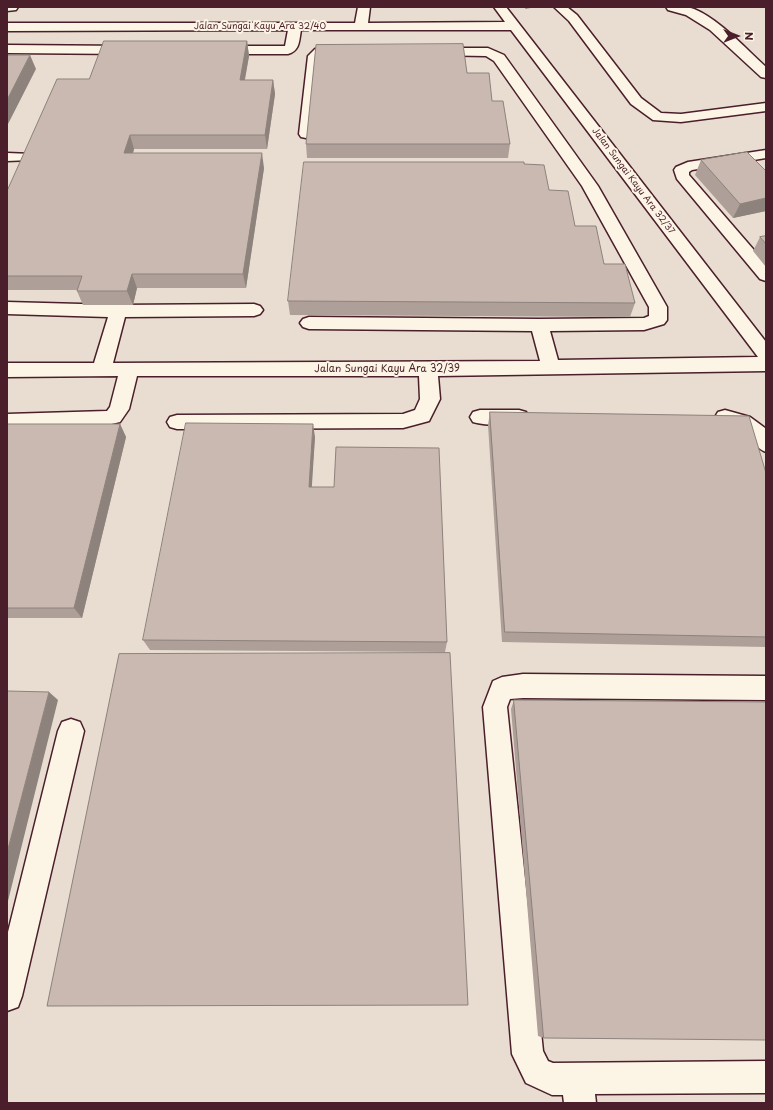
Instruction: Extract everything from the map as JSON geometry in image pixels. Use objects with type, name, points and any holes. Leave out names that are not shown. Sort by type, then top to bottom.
[{"type":"street","points":[[7,7],[12,7]]},
{"type":"street","points":[[361,26],[364,7]]},
{"type":"street","name":"Jalan Sungai Kayu Ara 32/37","points":[[500,7],[766,355]]},
{"type":"street","points":[[561,7],[582,7]]},
{"type":"street","points":[[561,7],[574,18],[636,101],[658,118],[682,118],[766,107]]},
{"type":"street","points":[[672,7],[690,12],[714,27],[766,74]]},
{"type":"street","name":"Jalan Sungai Kayu Ara 32/40","points":[[7,26],[514,26]]},
{"type":"street","points":[[208,50],[288,50],[292,46],[295,26]]},
{"type":"street","points":[[97,50],[106,27]]},
{"type":"street","points":[[7,49],[145,50]]},
{"type":"street","points":[[306,134],[314,56],[320,52],[358,52]]},
{"type":"street","points":[[309,323],[539,325],[644,324],[658,320],[658,307],[590,186],[499,58],[488,52],[419,52]]},
{"type":"street","points":[[766,154],[688,166],[681,170],[682,176],[766,275]]},
{"type":"street","points":[[7,157],[27,157]]},
{"type":"street","points":[[7,308],[118,311],[254,310]]},
{"type":"street","points":[[102,369],[118,311]]},
{"type":"street","points":[[539,325],[551,367]]},
{"type":"street","name":"Jalan Sungai Kayu Ara 32/39","points":[[7,370],[428,369],[766,364]]},
{"type":"street","points":[[7,421],[103,420],[113,416],[119,409],[129,369]]},
{"type":"street","points":[[177,422],[403,421],[422,416],[430,398],[428,369]]},
{"type":"street","points":[[480,418],[536,418]]},
{"type":"street","points":[[704,418],[728,418],[743,421],[759,434],[766,444]]},
{"type":"street","points":[[766,688],[523,686],[502,689],[495,707],[528,1054],[537,1072],[578,1091],[766,1077]]},
{"type":"street","points":[[7,996],[70,731]]},
{"type":"shaded area","points":[[7,7],[766,7],[766,1103],[7,1103]]},
{"type":"building","points":[[104,41],[247,41],[240,80],[273,80],[265,135],[130,135],[124,153],[262,153],[243,274],[132,274],[127,291],[77,291],[82,276],[7,276],[7,191],[57,79],[89,79]]},
{"type":"building","points":[[463,44],[467,73],[489,73],[492,101],[503,101],[510,144],[306,144],[316,45]]},
{"type":"building","points":[[7,55],[30,55],[7,100]]},
{"type":"building","points":[[747,152],[766,171],[766,198],[740,204],[701,160]]},
{"type":"building","points":[[304,162],[524,162],[524,164],[544,165],[549,190],[568,191],[575,226],[596,226],[604,264],[625,264],[635,303],[288,301]]},
{"type":"building","points":[[766,236],[766,244],[760,237]]},
{"type":"building","points":[[490,412],[749,416],[766,473],[766,637],[505,632]]},
{"type":"building","points":[[186,423],[313,424],[309,487],[334,487],[336,447],[439,448],[447,642],[143,640]]},
{"type":"building","points":[[7,424],[120,424],[74,608],[7,608]]},
{"type":"building","points":[[450,653],[468,1005],[47,1006],[119,654]]},
{"type":"building","points":[[7,691],[49,692],[7,853]]},
{"type":"building","points":[[514,700],[766,702],[766,1040],[544,1038]]}]
